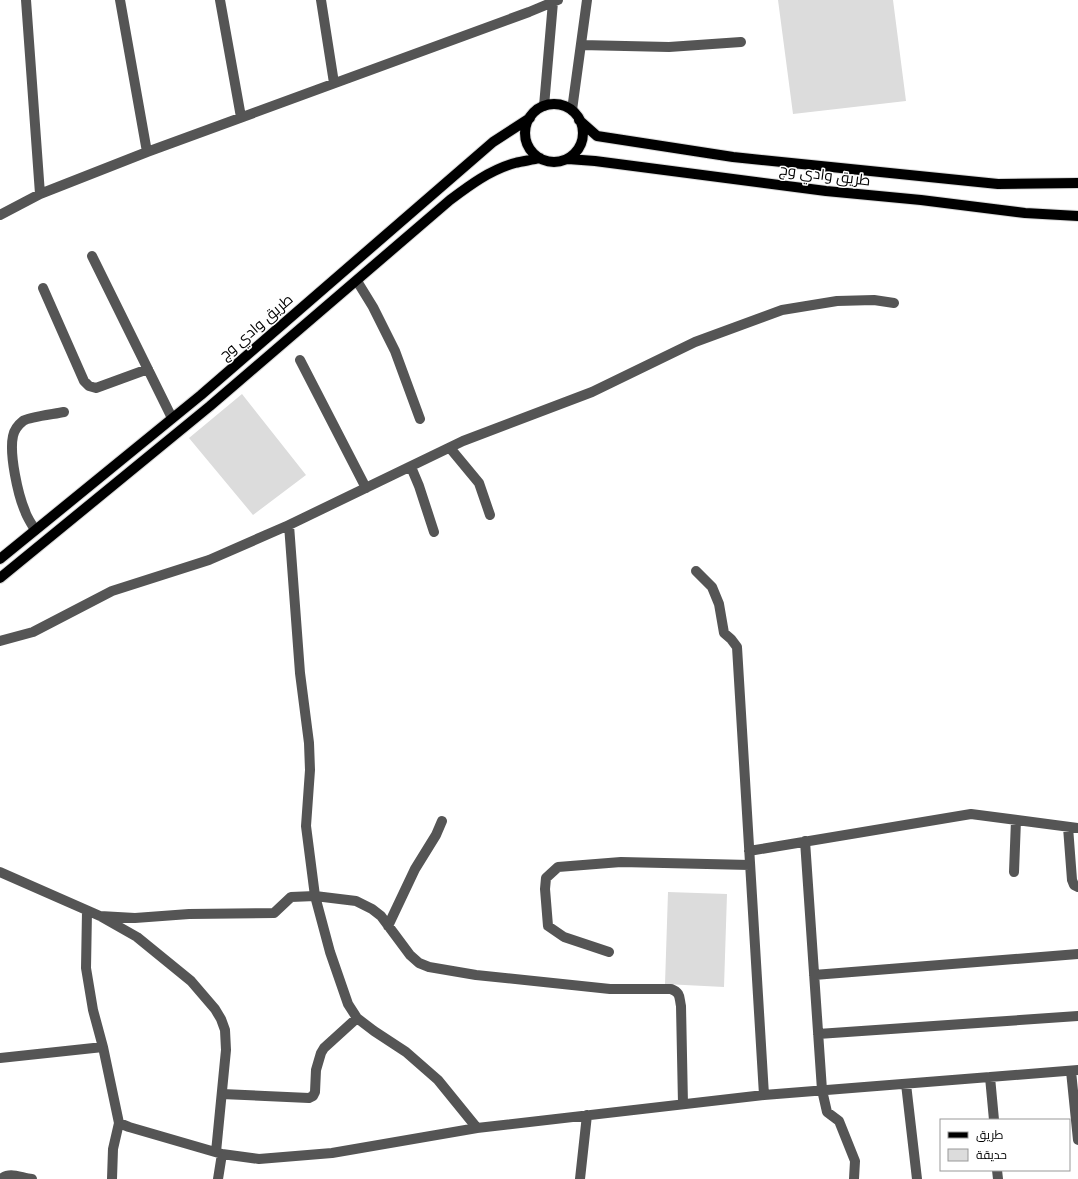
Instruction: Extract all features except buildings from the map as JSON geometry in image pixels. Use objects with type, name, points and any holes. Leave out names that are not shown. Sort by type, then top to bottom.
[{"type":"main road","points":[[553,104],[572,110],[579,120],[582,135],[580,145],[575,153],[568,159],[559,162],[540,158],[533,153],[527,145],[525,136],[526,126],[536,110],[553,104]]},
{"type":"main road","name":"طريق وادي وج","points":[[0,559],[213,384],[493,142],[530,118]]},
{"type":"main road","name":"طريق وادي وج","points":[[579,120],[597,136],[733,157],[998,184],[1078,183]]},
{"type":"main road","name":"طريق وادي وج","points":[[0,578],[216,401],[450,200],[474,182],[495,171],[516,163],[540,158]]},
{"type":"main road","name":"طريق وادي وج","points":[[568,159],[595,161],[826,191],[921,200],[1025,214],[1078,216]]},
{"type":"street","points":[[26,0],[40,194]]},
{"type":"street","points":[[120,0],[147,152]]},
{"type":"street","points":[[220,0],[240,117]]},
{"type":"street","points":[[321,0],[334,83]]},
{"type":"street","points":[[572,110],[587,0]]},
{"type":"street","points":[[0,215],[40,194],[147,152],[556,1],[544,106]]},
{"type":"street","points":[[581,45],[668,47],[741,42]]},
{"type":"street","points":[[92,256],[172,418]]},
{"type":"street","points":[[357,280],[373,307],[395,351],[420,419]]},
{"type":"street","points":[[43,288],[84,381],[89,386],[96,388],[148,369]]},
{"type":"street","points":[[0,642],[33,632],[112,591],[209,560],[288,525],[463,441],[592,392],[695,342],[782,310],[837,301],[874,300],[894,303]]},
{"type":"street","points":[[300,360],[366,488]]},
{"type":"street","points":[[35,530],[25,511],[19,492],[13,462],[13,435],[16,428],[23,421],[64,412]]},
{"type":"street","points":[[450,448],[479,483],[490,515]]},
{"type":"street","points":[[411,467],[419,486],[434,532]]},
{"type":"street","points":[[288,525],[300,673],[310,743],[310,770],[306,826],[315,896],[330,952],[348,1004],[357,1018],[406,1052],[438,1080],[477,1128]]},
{"type":"street","points":[[696,571],[712,587],[719,604],[724,633],[731,638],[737,646],[764,1095]]},
{"type":"street","points":[[749,851],[971,814],[1073,827],[1072,880],[1074,885],[1078,887]]},
{"type":"street","points":[[1014,872],[1016,820]]},
{"type":"street","points":[[388,926],[415,869],[436,835],[442,821]]},
{"type":"street","points":[[805,841],[822,1090],[827,1112],[839,1121],[855,1161],[854,1179]]},
{"type":"street","points":[[609,952],[564,937],[548,926],[544,889],[546,878],[558,866],[621,862],[750,865]]},
{"type":"street","points":[[1,876],[100,916],[137,938],[191,981],[215,1009],[221,1018],[225,1030],[226,1050],[222,1094],[218,1179]]},
{"type":"street","points":[[100,916],[135,918],[189,914],[274,913],[291,897],[315,896],[356,901],[372,909],[381,916],[410,955],[419,963],[428,967],[476,975],[573,986],[610,989],[671,989],[679,994],[681,1006],[683,1104]]},
{"type":"street","points":[[87,911],[86,968],[93,1010],[104,1047],[119,1123],[113,1149],[112,1179]]},
{"type":"street","points":[[814,975],[1078,954]]},
{"type":"street","points":[[818,1034],[1078,1016]]},
{"type":"street","points":[[222,1094],[309,1098],[313,1096],[316,1092],[316,1070],[321,1053],[324,1048],[357,1018]]},
{"type":"street","points":[[0,1058],[104,1047]]},
{"type":"street","points":[[119,1123],[219,1153],[259,1159],[332,1152],[477,1128],[764,1095],[1074,1071],[1078,1140]]},
{"type":"street","points":[[990,1077],[994,1119]]},
{"type":"street","points":[[906,1084],[917,1179]]},
{"type":"street","points":[[580,1179],[587,1115]]},
{"type":"street","points":[[1,1179],[5,1176],[17,1176],[32,1179]]},
{"type":"green space","points":[[778,0],[893,0],[906,101],[793,114]]},
{"type":"green space","points":[[242,394],[306,475],[253,515],[189,438]]},
{"type":"green space","points":[[668,892],[727,894],[724,987],[665,984]]}]
